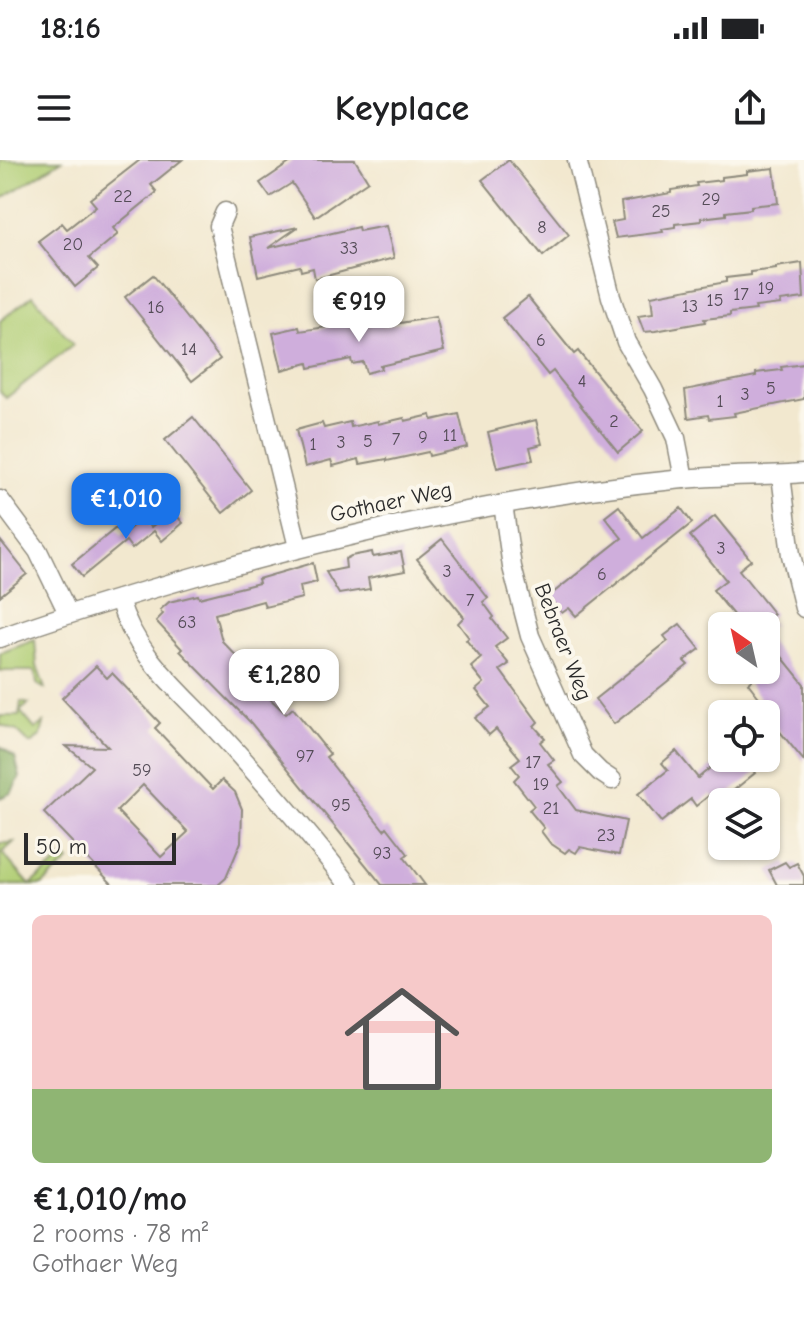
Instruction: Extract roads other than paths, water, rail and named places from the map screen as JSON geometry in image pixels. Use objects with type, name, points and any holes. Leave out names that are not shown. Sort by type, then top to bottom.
[{"type":"street","points":[[577,160],[611,297],[626,342],[676,438],[684,479]]},
{"type":"street","points":[[225,212],[219,226],[298,547]]},
{"type":"street","name":"Gothaer Weg","points":[[0,638],[68,613],[298,547],[378,528],[503,504],[684,479],[804,473]]},
{"type":"street","points":[[781,475],[791,555],[804,608]]},
{"type":"street","points":[[0,500],[38,551],[68,613]]},
{"type":"street","name":"Bebraer Weg","points":[[503,504],[512,567],[530,636],[583,755],[612,780]]},
{"type":"street","points":[[119,599],[123,614],[151,663],[307,829],[349,885]]}]
